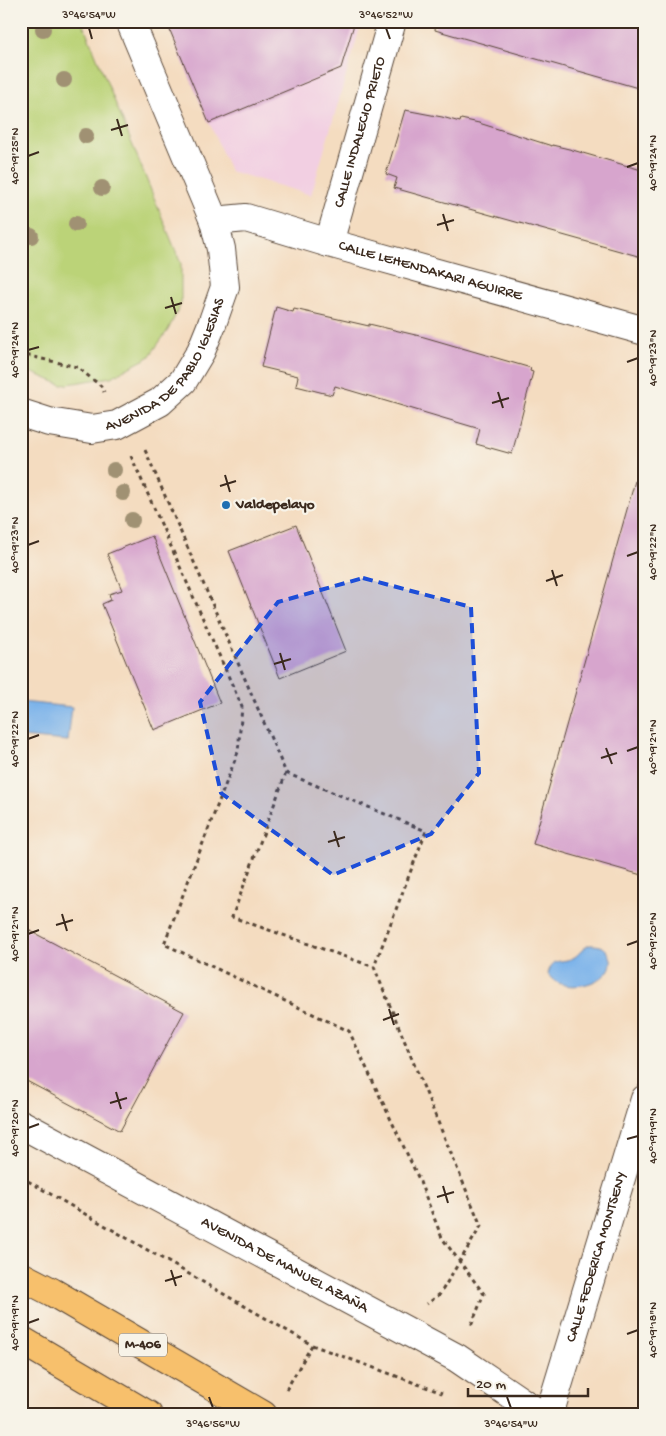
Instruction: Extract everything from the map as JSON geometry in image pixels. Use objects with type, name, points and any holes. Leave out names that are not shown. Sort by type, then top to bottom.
[{"type":"highway","name":"M-406","points":[[21,1276],[52,1292],[263,1415]]},
{"type":"highway","points":[[21,1340],[148,1415]]},
{"type":"street","name":"AVENIDA DE PABLO IGLESIAS","points":[[21,413],[49,422],[92,429],[117,425],[160,402],[183,381],[201,351],[225,287],[221,249],[214,221],[130,21]]},
{"type":"street","name":"CALLE INDALECIO PRIETO","points":[[329,243],[392,21]]},
{"type":"street","name":"CALLE LEHENDAKARI AGUIRRE","points":[[214,221],[246,218],[645,332]]},
{"type":"street","name":"CALLE FEDERICA MONTSENY","points":[[549,1415],[645,1099]]},
{"type":"street","name":"AVENIDA DE MANUEL AZAÑA","points":[[21,1124],[457,1358],[541,1415]]},
{"type":"path","points":[[21,350],[26,354],[77,368],[102,386],[117,425],[242,707],[238,752],[164,944],[348,1031],[418,1177],[442,1238],[484,1294],[457,1358]]},
{"type":"path","points":[[143,446],[286,773],[426,831],[374,967],[481,1226],[440,1294],[426,1305],[431,1312]]},
{"type":"path","points":[[286,773],[232,917],[374,967]]},
{"type":"path","points":[[21,1178],[312,1345],[442,1393]]},
{"type":"path","points":[[285,1392],[312,1345]]},
{"type":"highlighted area","points":[[363,578],[471,607],[479,773],[431,834],[333,875],[221,793],[200,702],[278,602]]},
{"type":"shaded area","points":[[166,21],[362,21],[311,195],[230,171]]},
{"type":"green space","points":[[21,21],[82,21],[181,264],[181,304],[168,330],[149,357],[111,377],[62,385],[21,368]]},
{"type":"water","points":[[21,702],[72,707],[68,741],[21,737]]},
{"type":"water","points":[[589,945],[597,945],[607,951],[611,961],[609,970],[602,977],[591,983],[579,986],[556,982],[548,974],[552,965],[558,961],[573,958]]},
{"type":"building","points":[[166,21],[355,21],[341,68],[209,123]]},
{"type":"building","points":[[436,21],[645,21],[645,90],[435,30]]},
{"type":"building","points":[[405,110],[460,122],[461,119],[479,123],[552,146],[569,149],[645,171],[645,258],[394,188],[397,178],[386,174]]},
{"type":"building","points":[[276,307],[293,312],[294,309],[369,326],[369,324],[424,337],[531,368],[530,371],[533,372],[512,454],[476,444],[480,429],[335,386],[332,395],[296,386],[298,376],[261,367]]},
{"type":"building","points":[[635,481],[645,483],[645,876],[533,844]]},
{"type":"building","points":[[296,525],[346,651],[280,678],[229,551]]},
{"type":"building","points":[[152,536],[220,703],[154,730],[102,604],[111,600],[109,594],[122,590],[107,554]]},
{"type":"building","points":[[21,926],[184,1012],[120,1131],[21,1078]]},
{"type":"place","name":"Valdepelayo","points":[[226,505]]}]
